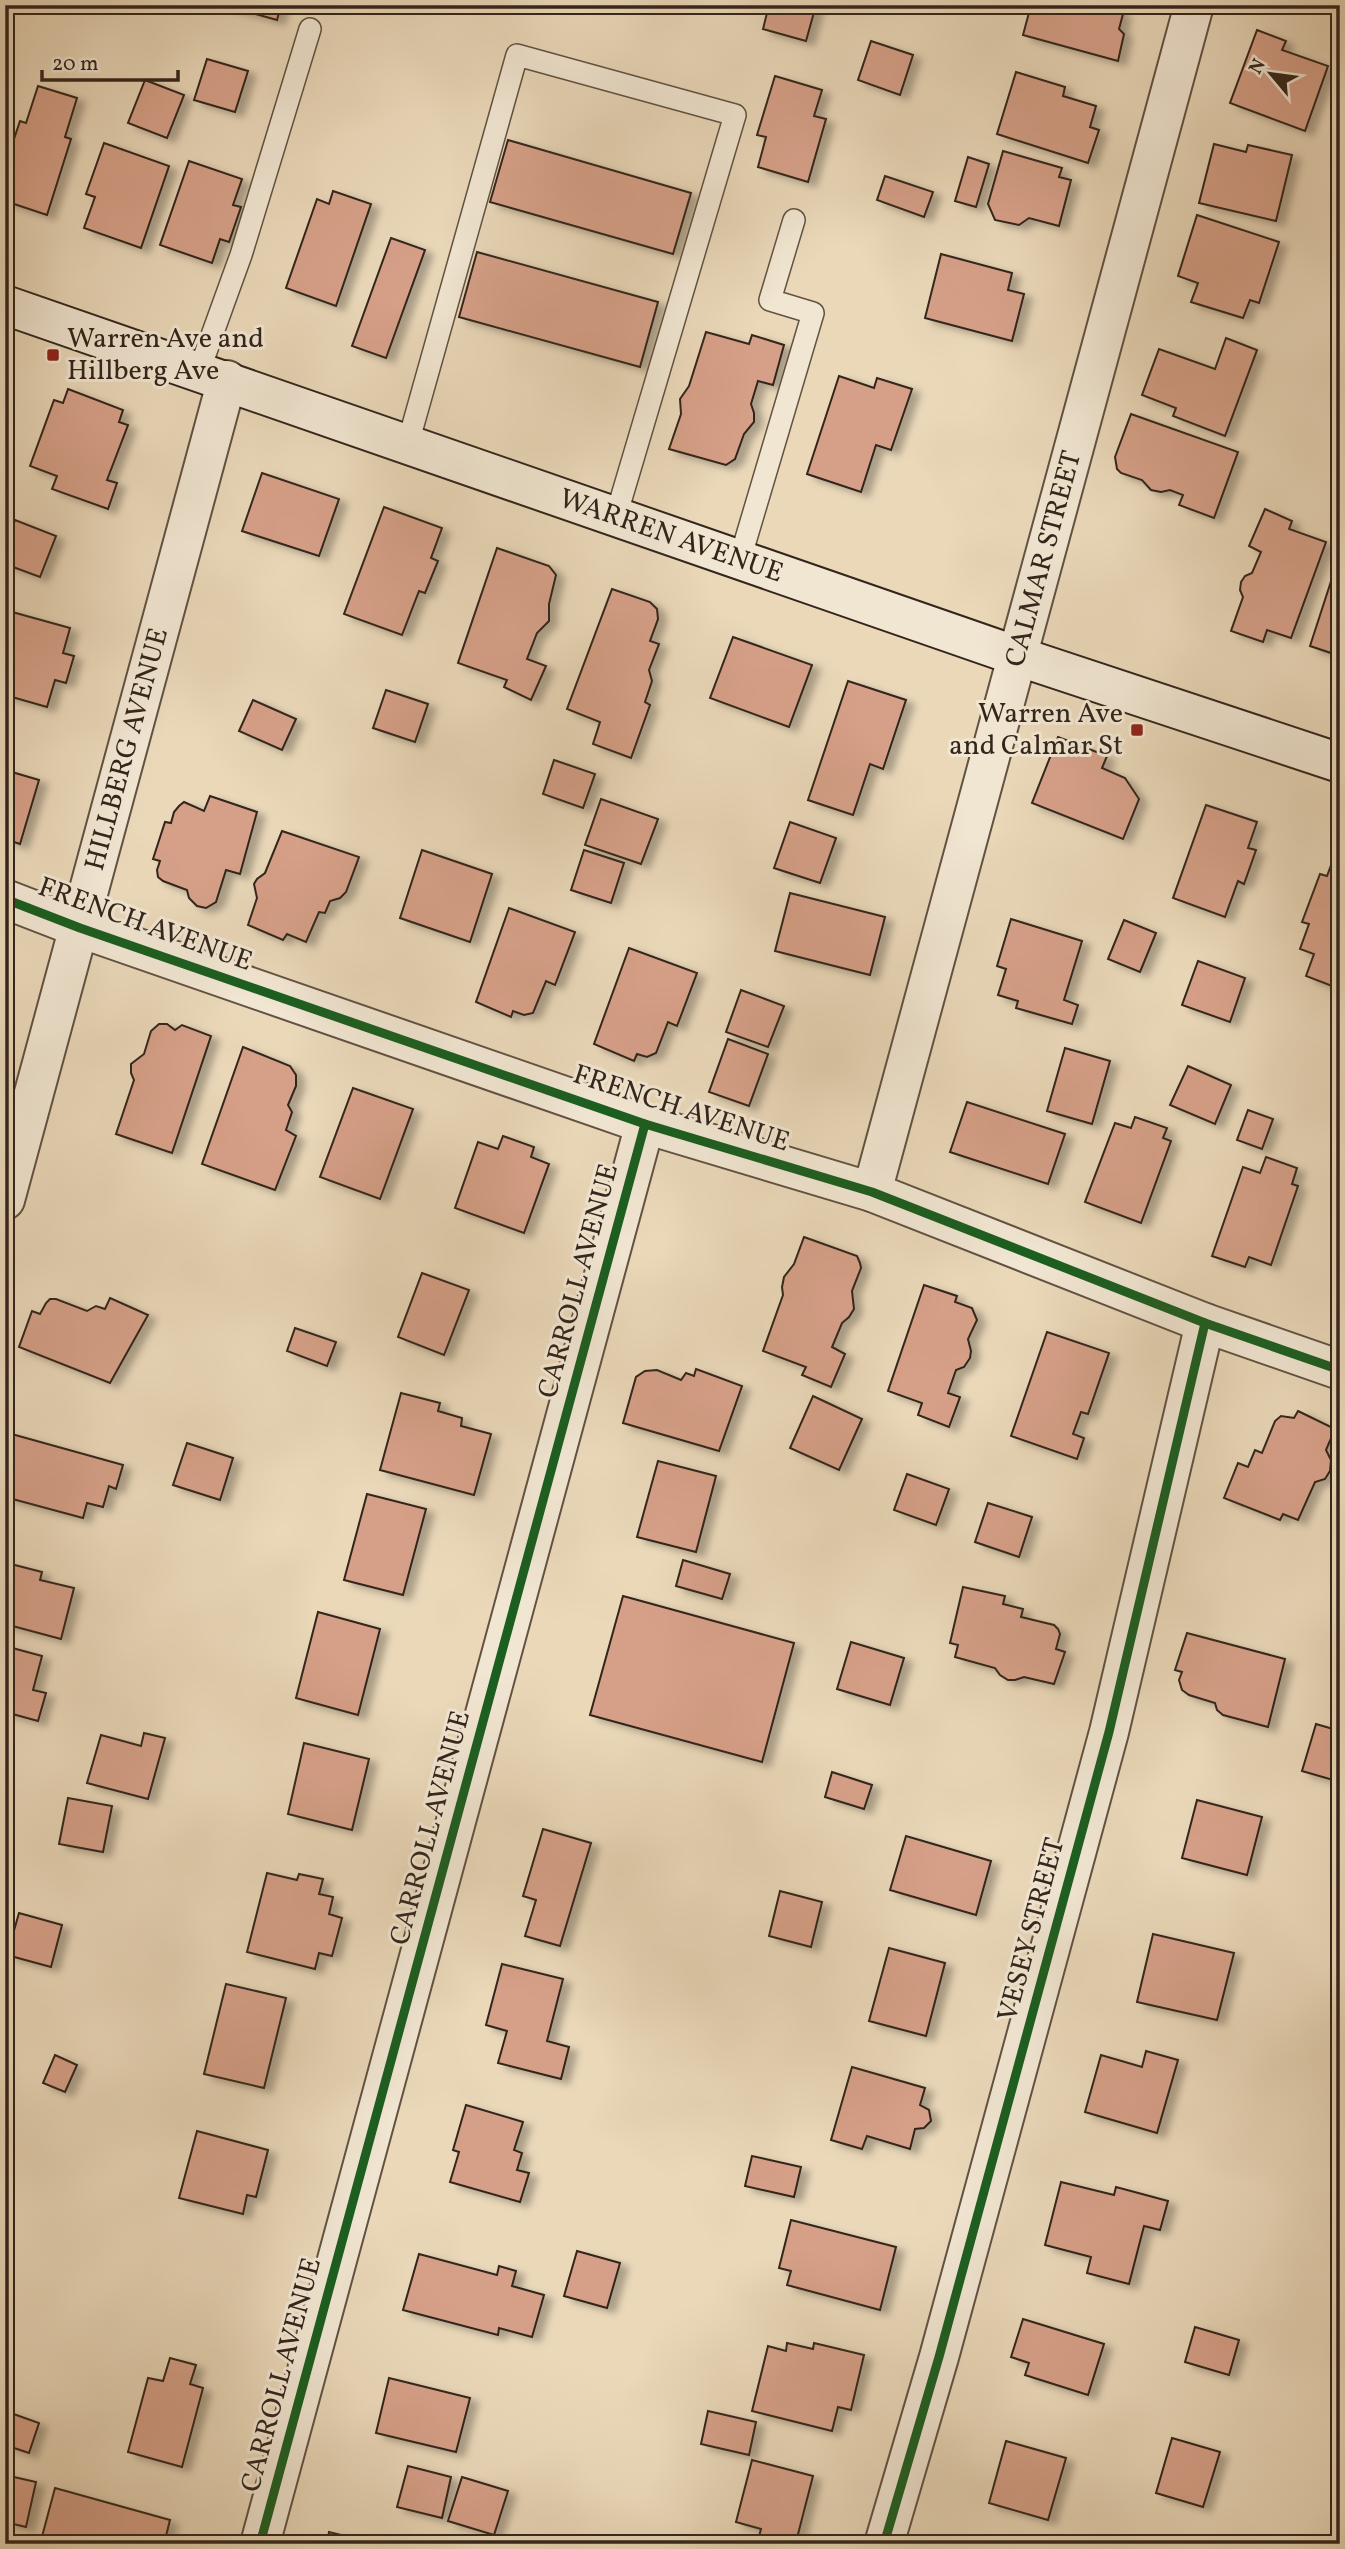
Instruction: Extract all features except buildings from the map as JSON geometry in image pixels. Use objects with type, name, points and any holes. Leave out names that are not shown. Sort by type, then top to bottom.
[{"type":"street","name":"CALMAR STREET","points":[[872,1192],[1194,5]]},
{"type":"street","name":"WARREN AVENUE","points":[[5,305],[1017,656],[1340,763]]},
{"type":"street","name":"HILLBERG AVENUE","points":[[5,1200],[80,928],[213,375]]},
{"type":"street","name":"FRENCH AVENUE","points":[[5,899],[80,928],[645,1124],[872,1192],[1205,1322],[1340,1370]]},
{"type":"street","name":"CARROLL AVENUE","points":[[260,2544],[645,1124]]},
{"type":"street","name":"VESEY STREET","points":[[884,2544],[939,2357],[1110,1732],[1205,1322]]},
{"type":"lane","points":[[213,375],[241,255],[310,29]]},
{"type":"lane","points":[[408,443],[517,55],[735,115],[616,516]]},
{"type":"lane","points":[[740,559],[813,313],[770,300],[794,220]]},
{"type":"cycle path","points":[[5,899],[80,928],[645,1124],[872,1192],[1205,1323],[1340,1370]]},
{"type":"cycle path","points":[[260,2544],[645,1124]]},
{"type":"cycle path","points":[[884,2544],[939,2357],[1109,1732],[1205,1323]]},
{"type":"place","name":"Warren Ave and Hillberg Ave","points":[[53,355]]},
{"type":"place","name":"Warren Ave and Calmar St","points":[[1137,730]]}]
